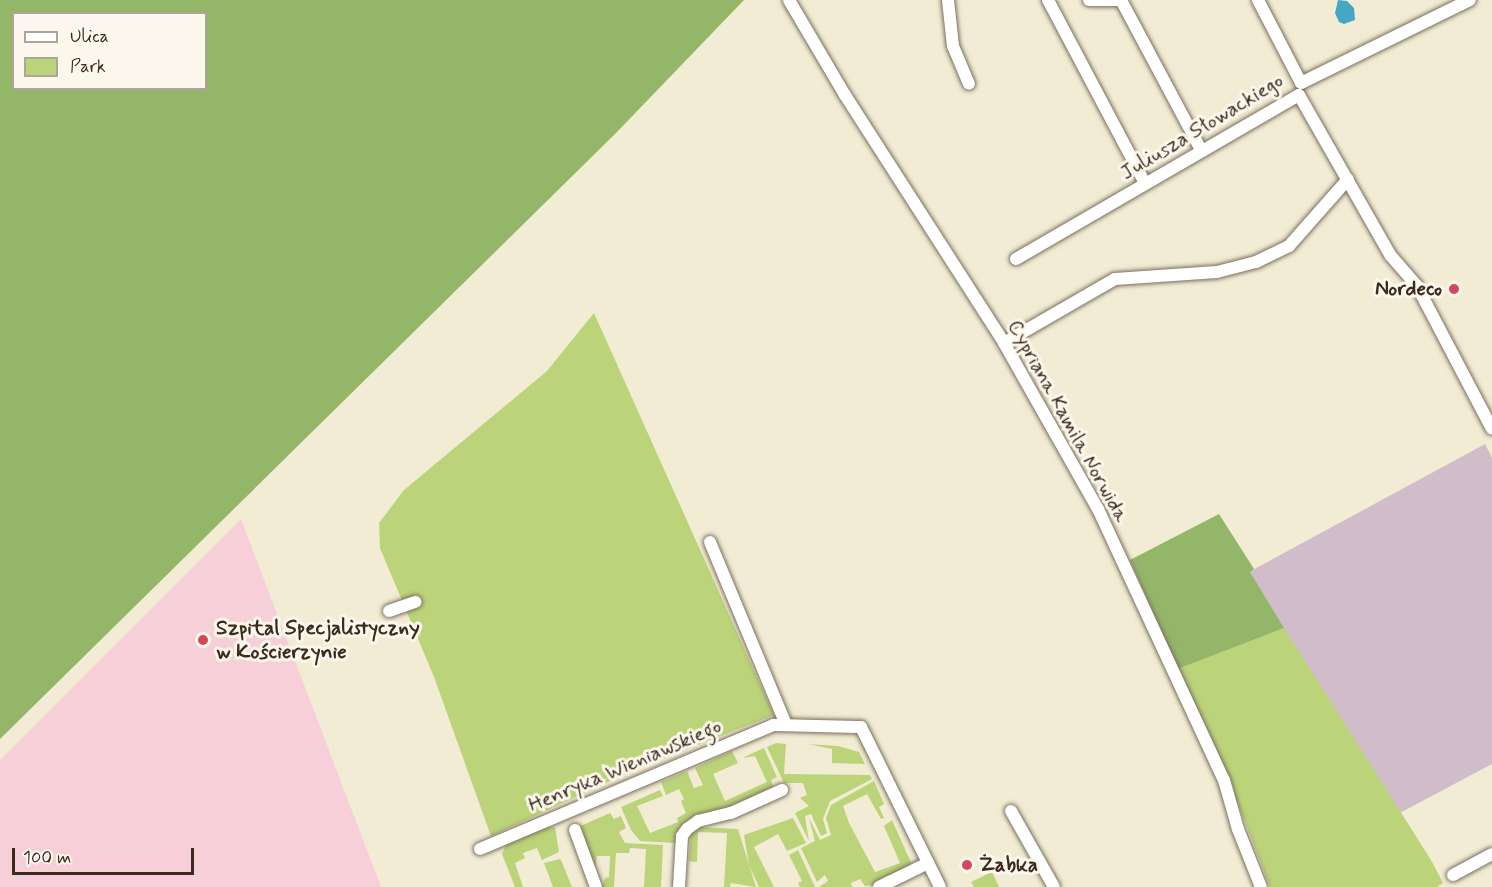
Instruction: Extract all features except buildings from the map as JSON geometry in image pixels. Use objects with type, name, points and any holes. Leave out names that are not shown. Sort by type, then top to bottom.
[{"type":"street","name":"Cypriana Kamila Norwida","points":[[789,0],[845,95],[1004,343],[1098,510],[1224,780],[1238,829],[1262,887]]},
{"type":"street","points":[[948,0],[953,46],[969,84]]},
{"type":"street","points":[[1048,0],[1145,183]]},
{"type":"street","points":[[1089,0],[1121,0],[1201,150]]},
{"type":"street","points":[[1258,0],[1300,89],[1348,179],[1392,256],[1417,286],[1492,429]]},
{"type":"street","name":"Juliusza Słowackiego","points":[[1016,259],[1300,89],[1470,0]]},
{"type":"street","points":[[1004,343],[1115,279],[1217,272],[1256,262],[1289,246],[1348,179]]},
{"type":"street","points":[[710,542],[786,725]]},
{"type":"street","points":[[389,611],[415,602]]},
{"type":"street","name":"Henryka Wieniawskiego","points":[[480,849],[773,725],[861,727],[928,863]]},
{"type":"street","points":[[679,887],[682,837],[687,829],[698,821],[731,813],[782,790]]},
{"type":"street","points":[[1011,811],[1054,887]]},
{"type":"street","points":[[575,831],[597,887]]},
{"type":"street","points":[[1453,875],[1492,854]]},
{"type":"street","points":[[879,887],[928,863],[940,887]]},
{"type":"shaded area","points":[[1485,444],[1492,458],[1492,764],[1398,814],[1249,572]]},
{"type":"shaded area","name":"Szpital Specjalistyczny w Kościerzynie","points":[[241,519],[381,887],[0,887],[0,760]]},
{"type":"green space","points":[[0,0],[744,0],[616,133],[0,739]]},
{"type":"green space","points":[[594,313],[774,715],[634,770],[491,836],[434,677],[380,548],[379,523],[404,490],[547,371]]},
{"type":"green space","points":[[1219,514],[1254,569],[1250,572],[1284,628],[1178,669],[1130,560]]},
{"type":"green space","points":[[1284,628],[1431,860],[1443,883],[1437,887],[1270,887],[1219,754],[1178,669]]},
{"type":"green space","points":[[776,743],[786,744],[784,774],[870,775],[872,779],[830,801],[823,819],[827,833],[821,836],[811,814],[805,816],[809,841],[795,813],[809,806],[800,798],[807,795],[803,783],[784,783],[767,747]]},
{"type":"green space","points":[[808,744],[838,746],[859,752],[865,764],[832,763],[832,749]]},
{"type":"green space","points":[[764,748],[777,777],[771,780],[773,787],[727,809],[693,818],[676,843],[640,841],[631,830],[621,807],[660,790],[663,796],[637,806],[650,833],[678,822],[677,818],[686,813],[681,801],[684,799],[679,789],[666,795],[661,782],[687,771],[694,788],[703,785],[695,768],[732,751],[738,763],[713,774],[725,801],[767,782],[755,756],[742,758]]},
{"type":"green space","points":[[874,781],[884,804],[879,807],[884,818],[881,819],[867,794],[843,806],[849,823],[875,872],[900,863],[884,826],[892,820],[913,867],[874,885],[865,886],[860,879],[851,883],[852,887],[819,887],[828,881],[825,875],[817,882],[801,848],[815,841],[809,818],[820,840],[831,835],[826,818],[831,805]]},
{"type":"green space","points":[[610,813],[614,819],[621,816],[626,828],[619,832],[625,843],[663,845],[661,887],[644,887],[646,849],[630,848],[629,853],[616,853],[614,887],[602,887],[605,878],[609,877],[610,856],[597,856],[595,869],[578,827]]},
{"type":"green space","points":[[793,818],[806,843],[787,851],[778,834],[754,847],[774,887],[759,887],[749,865],[744,835]]},
{"type":"green space","points":[[555,827],[559,852],[542,860],[537,848],[523,853],[525,858],[515,863],[523,887],[515,887],[502,854],[506,844],[542,828]]},
{"type":"green space","points":[[698,827],[738,829],[756,887],[731,883],[730,887],[724,887],[727,833],[698,832],[697,862],[689,861],[691,834]]},
{"type":"green space","points":[[798,850],[815,887],[800,887],[798,883],[802,881],[789,855]]},
{"type":"green space","points":[[560,859],[572,887],[553,887],[544,863]]},
{"type":"green space","points":[[992,872],[999,887],[974,887],[971,882]]},
{"type":"water","points":[[1338,0],[1347,1],[1354,8],[1355,20],[1344,24],[1339,22],[1335,13]]},
{"type":"place","name":"Nordeco","points":[[1454,289]]},
{"type":"place","name":"Szpital Specjalistyczny w Kościerzynie","points":[[203,640]]},
{"type":"place","name":"Żabka","points":[[967,865]]}]
